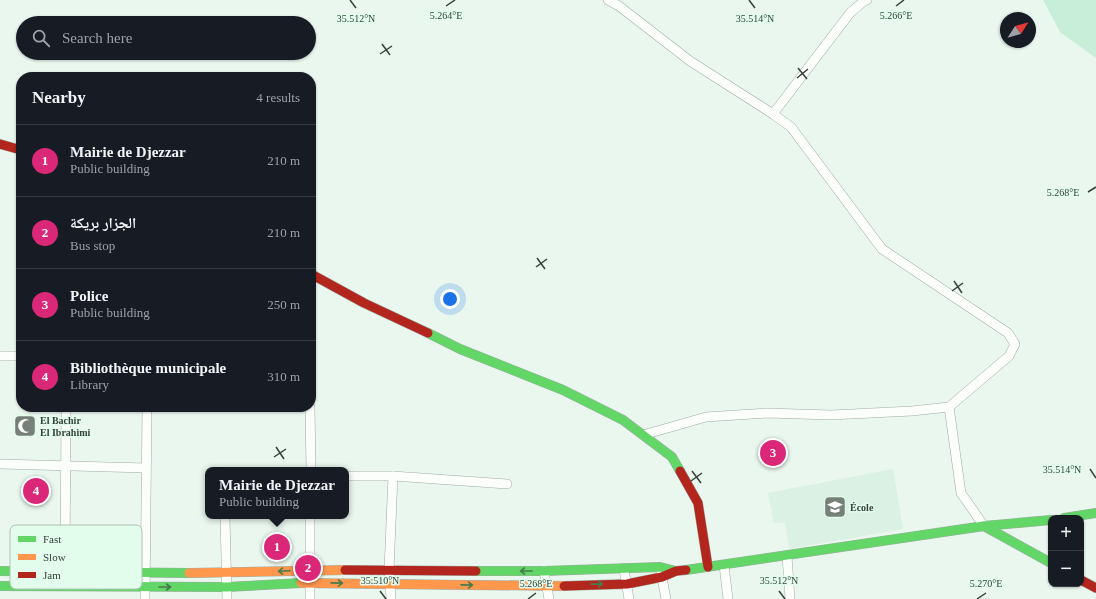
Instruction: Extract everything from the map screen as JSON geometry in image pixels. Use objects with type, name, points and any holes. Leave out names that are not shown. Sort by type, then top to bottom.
[{"type":"main road","points":[[0,144],[16,149]]},
{"type":"main road","points":[[316,277],[364,303],[460,349],[563,390],[623,420],[672,458],[698,503],[708,567]]},
{"type":"main road","points":[[1083,515],[1096,513]]},
{"type":"main road","points":[[142,587],[227,587],[309,582],[546,586],[627,584],[662,578],[676,571],[787,556],[984,526],[1048,520]]},
{"type":"main road","points":[[984,526],[1048,561]]},
{"type":"main road","points":[[145,572],[227,573],[309,570],[544,571],[660,567],[676,571]]},
{"type":"main road","points":[[0,571],[10,571]]},
{"type":"main road","points":[[1084,582],[1096,588]]},
{"type":"main road","points":[[0,586],[10,586]]},
{"type":"street","points":[[608,0],[619,6],[690,61],[773,114],[791,128],[882,249],[1008,333],[1015,344],[1009,356],[949,407],[912,411],[831,415],[767,412],[706,417],[643,435]]},
{"type":"street","points":[[773,114],[850,13],[867,0]]},
{"type":"street","points":[[0,356],[16,356]]},
{"type":"street","points":[[949,407],[961,493],[984,526]]},
{"type":"street","points":[[66,412],[66,525]]},
{"type":"street","points":[[145,599],[147,412]]},
{"type":"street","points":[[310,412],[311,467]]},
{"type":"street","points":[[0,464],[146,468]]},
{"type":"street","points":[[349,476],[394,476],[507,484]]},
{"type":"street","points":[[390,599],[389,570],[394,476]]},
{"type":"street","points":[[225,519],[227,599]]},
{"type":"street","points":[[310,519],[310,599]]},
{"type":"street","points":[[787,556],[790,599]]},
{"type":"street","points":[[724,565],[728,599]]},
{"type":"street","points":[[660,567],[666,599]]},
{"type":"street","points":[[624,569],[630,599]]},
{"type":"street","points":[[544,571],[549,599]]},
{"type":"shaded area","points":[[1043,0],[1096,0],[1096,58],[1060,32]]},
{"type":"shaded area","name":"École","points":[[893,469],[903,529],[789,549],[785,522],[774,523],[768,493]]},
{"type":"traffic: fast","points":[[428,333],[460,349],[563,390],[623,420],[672,457],[680,471]]},
{"type":"traffic: fast","points":[[1083,515],[1096,513]]},
{"type":"traffic: fast","points":[[686,570],[984,526],[1048,520]]},
{"type":"traffic: fast","points":[[984,526],[1048,561]]},
{"type":"traffic: fast","points":[[476,571],[544,571],[660,567],[676,571]]},
{"type":"traffic: fast","points":[[0,571],[10,571]]},
{"type":"traffic: fast","points":[[142,573],[189,573]]},
{"type":"traffic: fast","points":[[142,587],[227,587],[301,583]]},
{"type":"traffic: fast","points":[[0,586],[10,586]]},
{"type":"traffic: slow","points":[[189,573],[345,570]]},
{"type":"traffic: slow","points":[[301,583],[564,586]]},
{"type":"traffic: jam","points":[[0,144],[16,149]]},
{"type":"traffic: jam","points":[[316,277],[364,303],[428,333]]},
{"type":"traffic: jam","points":[[680,471],[698,503],[708,567]]},
{"type":"traffic: jam","points":[[345,570],[476,571]]},
{"type":"traffic: jam","points":[[564,586],[627,584],[662,577],[676,571],[686,570]]},
{"type":"traffic: jam","points":[[1084,582],[1096,588]]},
{"type":"place","name":"El Bachir El Ibrahimi","points":[[25,426]]},
{"type":"place","name":"Police","points":[[773,453]]},
{"type":"place","name":"Bibliothèque municipale","points":[[36,491]]},
{"type":"place","name":"École","points":[[835,507]]},
{"type":"place","name":"Mairie de Djezzar","points":[[277,547]]},
{"type":"place","name":"الجزار بريكة","points":[[308,568]]}]
